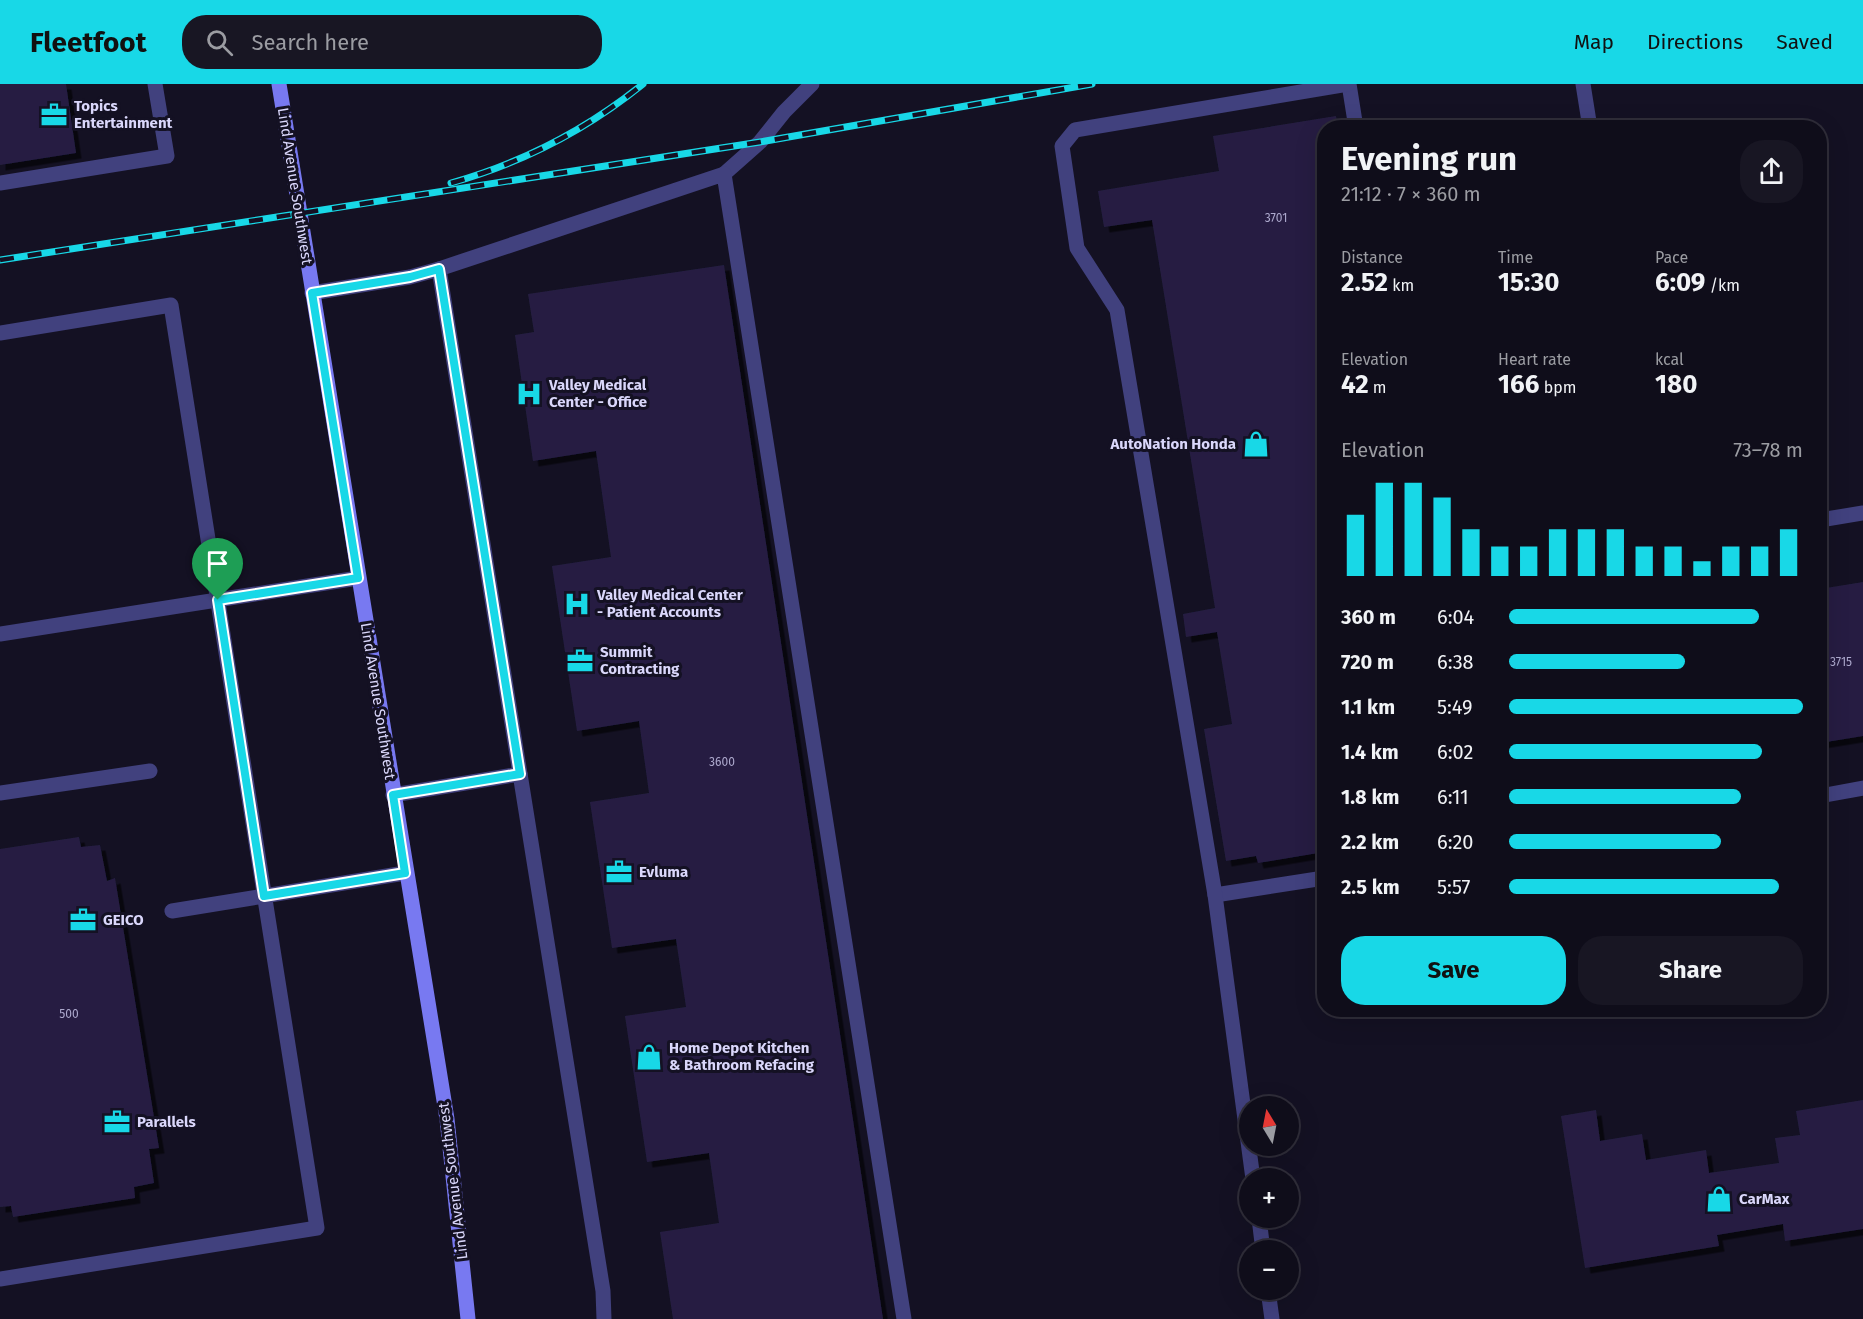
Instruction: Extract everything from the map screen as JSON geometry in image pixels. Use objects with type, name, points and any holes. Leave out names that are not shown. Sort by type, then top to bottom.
[{"type":"main road","name":"Lind Avenue Southwest","points":[[279,84],[405,873],[447,1119],[468,1319]]},
{"type":"lane","points":[[0,183],[167,156],[155,84]]},
{"type":"lane","points":[[312,293],[410,277],[439,269],[724,174],[760,142],[804,89],[812,84]]},
{"type":"lane","points":[[1252,1168],[1215,895],[1117,310],[1077,248],[1062,146],[1075,130],[1348,84],[1355,120]]},
{"type":"lane","points":[[1583,84],[1589,120]]},
{"type":"lane","points":[[724,174],[904,1319]]},
{"type":"lane","points":[[439,269],[603,1291],[604,1319]]},
{"type":"lane","points":[[0,333],[171,306],[316,1228],[0,1279]]},
{"type":"lane","points":[[1827,519],[1863,513]]},
{"type":"lane","points":[[0,634],[358,578]]},
{"type":"lane","points":[[0,793],[150,771]]},
{"type":"lane","points":[[393,795],[520,774]]},
{"type":"lane","points":[[1827,795],[1863,788]]},
{"type":"lane","points":[[172,911],[405,873]]},
{"type":"lane","points":[[1215,895],[1317,879]]},
{"type":"lane","points":[[1270,1300],[1272,1319]]},
{"type":"building","points":[[0,84],[66,84],[76,153],[0,165]]},
{"type":"building","name":"AutoNation Honda","points":[[1336,116],[1337,120],[1317,120],[1317,853],[1258,863],[1256,856],[1226,861],[1204,729],[1232,724],[1217,632],[1186,637],[1183,614],[1215,608],[1152,220],[1104,227],[1098,191],[1219,171],[1213,136]]},
{"type":"building","points":[[724,265],[883,1319],[673,1319],[660,1232],[719,1223],[709,1153],[647,1162],[625,1016],[686,1007],[676,939],[612,948],[590,802],[649,793],[639,721],[577,731],[552,566],[611,557],[596,451],[533,461],[515,335],[534,332],[528,294]]},
{"type":"building","points":[[1863,582],[1863,736],[1827,742],[1827,588]]},
{"type":"building","points":[[79,837],[81,847],[100,845],[107,881],[115,878],[159,1148],[149,1149],[154,1183],[134,1187],[135,1198],[13,1217],[11,1206],[0,1207],[0,849]]},
{"type":"building","name":"CarMax","points":[[1863,1100],[1863,1229],[1785,1241],[1783,1224],[1717,1235],[1719,1246],[1585,1268],[1561,1116],[1596,1110],[1600,1141],[1642,1134],[1646,1160],[1706,1150],[1709,1173],[1779,1163],[1775,1138],[1800,1135],[1796,1111]]},
{"type":"railway","points":[[451,183],[503,166],[552,143],[599,116],[643,84]]},
{"type":"railway","points":[[0,260],[760,142],[1092,84]]},
{"type":"place","name":"Topics Entertainment","points":[[54,115]]},
{"type":"place","name":"Valley Medical Center - Office","points":[[529,394]]},
{"type":"place","name":"AutoNation Honda","points":[[1256,444]]},
{"type":"place","name":"Valley Medical Center - Patient Accounts","points":[[577,604]]},
{"type":"place","name":"Summit Contracting","points":[[580,661]]},
{"type":"place","name":"Evluma","points":[[619,872]]},
{"type":"place","name":"GEICO","points":[[83,920]]},
{"type":"place","name":"Home Depot Kitchen & Bathroom Refacing","points":[[649,1057]]},
{"type":"place","name":"Parallels","points":[[117,1122]]},
{"type":"place","name":"CarMax","points":[[1719,1199]]},
{"type":"route","points":[[439,269],[520,774],[393,795],[405,873],[264,896],[218,600],[358,578],[312,293],[410,277],[439,269]]}]
